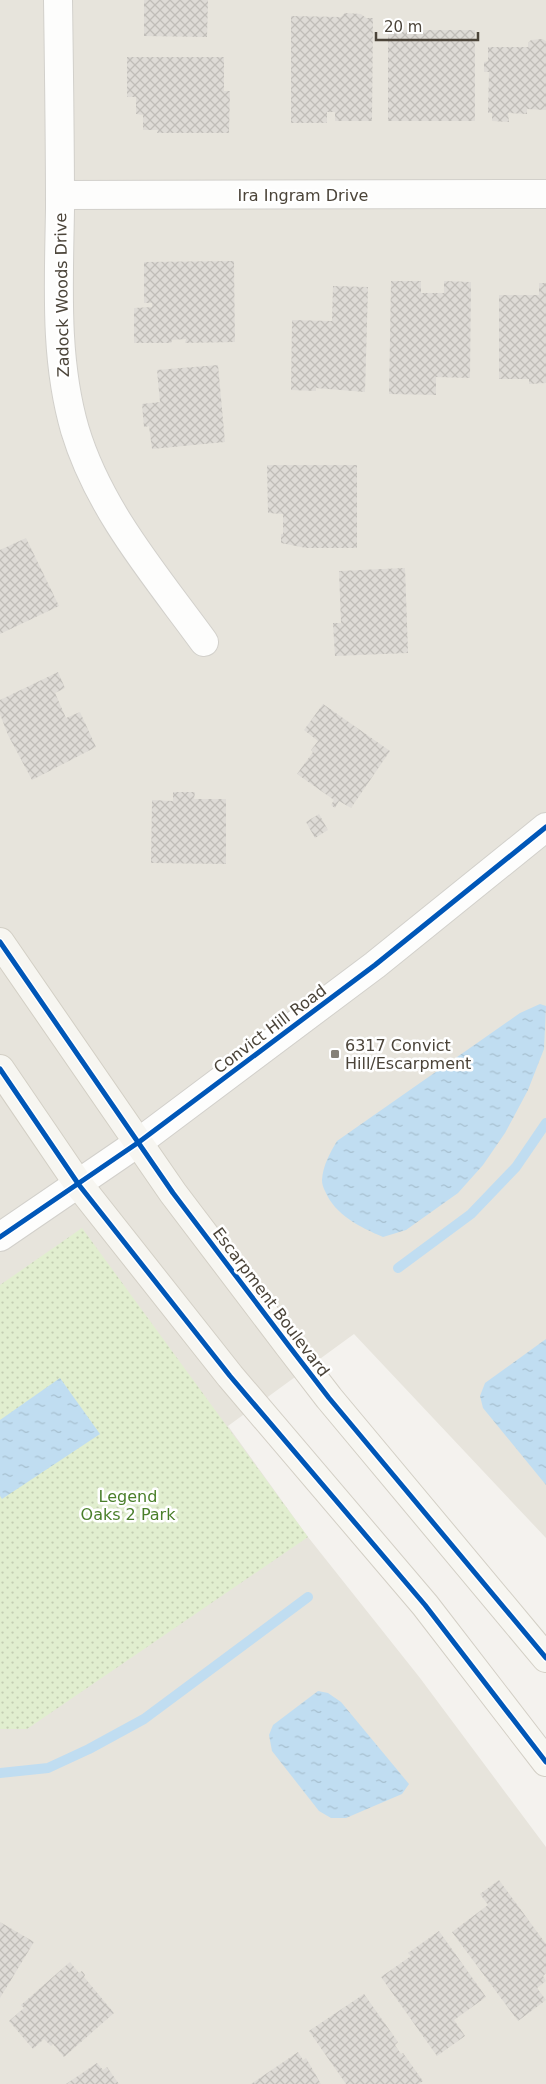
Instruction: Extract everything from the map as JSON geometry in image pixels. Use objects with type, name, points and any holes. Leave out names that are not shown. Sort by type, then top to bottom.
[{"type":"main road","name":"Escarpment Boulevard","points":[[0,942],[173,1193],[329,1398],[546,1658]]},
{"type":"main road","points":[[0,1069],[79,1185],[230,1376],[425,1605],[546,1762]]},
{"type":"street","name":"Zadock Woods Drive","points":[[58,0],[61,357],[65,391],[75,431],[93,476],[110,510],[136,550],[204,642]]},
{"type":"street","name":"Ira Ingram Drive","points":[[60,195],[546,194]]},
{"type":"street","name":"Convict Hill Road","points":[[0,1237],[79,1185],[139,1142],[375,966],[546,827]]},
{"type":"shaded area","points":[[0,0],[546,0],[546,1538],[354,1334],[228,1426],[308,1537],[420,1678],[546,1847],[546,2084],[0,2084]]},
{"type":"green space","name":"Legend Oaks 2 Park","points":[[82,1228],[308,1537],[27,1729],[0,1729],[0,1285]]},
{"type":"water","points":[[540,1004],[546,1006],[544,1049],[528,1090],[505,1133],[483,1165],[458,1193],[406,1230],[383,1237],[349,1219],[335,1207],[329,1199],[322,1181],[325,1164],[337,1141],[520,1013]]},
{"type":"water","points":[[546,1339],[546,1485],[483,1408],[480,1396],[485,1383]]},
{"type":"water","points":[[60,1378],[100,1434],[2,1499],[0,1496],[0,1420]]},
{"type":"water","points":[[318,1691],[328,1693],[341,1702],[409,1784],[402,1794],[346,1818],[331,1818],[319,1811],[272,1751],[269,1735],[273,1725]]},
{"type":"building","points":[[144,0],[208,0],[207,37],[144,36]]},
{"type":"building","points":[[345,13],[361,14],[366,18],[373,18],[372,121],[335,121],[335,112],[327,112],[327,123],[291,123],[291,16],[341,17]]},
{"type":"building","points":[[388,30],[475,30],[475,121],[388,121]]},
{"type":"building","points":[[542,39],[546,41],[546,110],[527,109],[527,114],[508,113],[509,122],[492,121],[492,113],[488,113],[489,72],[484,72],[484,62],[488,61],[488,47],[528,47],[528,43],[531,40]]},
{"type":"building","points":[[127,57],[224,57],[224,91],[230,91],[229,133],[157,133],[158,130],[143,130],[143,115],[136,114],[136,97],[127,97]]},
{"type":"building","points":[[234,261],[235,342],[185,343],[186,339],[172,340],[171,343],[134,343],[134,308],[152,307],[152,303],[144,303],[144,262]]},
{"type":"building","points":[[391,281],[421,281],[421,293],[444,293],[444,281],[471,282],[470,378],[436,377],[436,395],[389,394]]},
{"type":"building","points":[[539,283],[546,283],[546,383],[529,384],[529,379],[499,379],[499,295],[539,295]]},
{"type":"building","points":[[333,286],[368,287],[365,392],[316,388],[316,391],[291,390],[292,320],[332,321]]},
{"type":"building","points":[[218,365],[225,442],[152,449],[149,426],[144,427],[142,404],[160,402],[157,370]]},
{"type":"building","points":[[267,465],[357,465],[357,548],[306,548],[281,543],[283,514],[268,513]]},
{"type":"building","points":[[26,538],[59,606],[0,634],[0,550]]},
{"type":"building","points":[[405,568],[408,653],[335,656],[333,623],[341,623],[339,571]]},
{"type":"building","points":[[58,672],[65,688],[55,693],[66,718],[80,712],[96,747],[32,780],[8,735],[0,714],[0,700]]},
{"type":"building","points":[[323,704],[390,751],[351,808],[339,801],[335,808],[331,805],[334,800],[297,774],[313,752],[311,750],[318,741],[304,730]]},
{"type":"building","points":[[173,792],[195,792],[194,799],[226,799],[226,864],[151,863],[152,800],[173,801]]},
{"type":"building","points":[[319,814],[328,830],[315,838],[306,822]]},
{"type":"building","points":[[499,1880],[546,1944],[546,1973],[543,1976],[546,1981],[537,1988],[546,2000],[518,2021],[452,1932],[488,1905],[480,1894]]},
{"type":"building","points":[[0,1922],[34,1942],[0,1998]]},
{"type":"building","points":[[439,1931],[486,1997],[454,2020],[465,2036],[437,2056],[381,1977],[411,1956],[408,1953]]},
{"type":"building","points":[[70,1962],[79,1973],[82,1971],[85,1975],[84,1977],[114,2013],[64,2057],[53,2044],[51,2046],[44,2039],[33,2049],[9,2021],[24,2008],[21,2005]]},
{"type":"building","points":[[364,1994],[398,2042],[395,2045],[401,2054],[403,2053],[423,2081],[419,2084],[346,2084],[309,2031]]},
{"type":"building","points":[[298,2052],[303,2060],[306,2058],[321,2084],[251,2084]]},
{"type":"building","points":[[97,2063],[103,2070],[107,2067],[119,2084],[66,2084]]},
{"type":"waterway","points":[[398,1268],[471,1214],[516,1167],[546,1123]]},
{"type":"waterway","points":[[0,1773],[48,1768],[89,1749],[144,1719],[308,1597]]},
{"type":"cycle path","points":[[0,1237],[139,1142],[375,965],[546,827]]},
{"type":"cycle path","points":[[0,942],[173,1193],[289,1346],[329,1398],[546,1658]]},
{"type":"cycle path","points":[[0,1069],[79,1185],[230,1376],[425,1605],[546,1762]]},
{"type":"place","name":"6317 Convict Hill/Escarpment","points":[[335,1054]]}]
